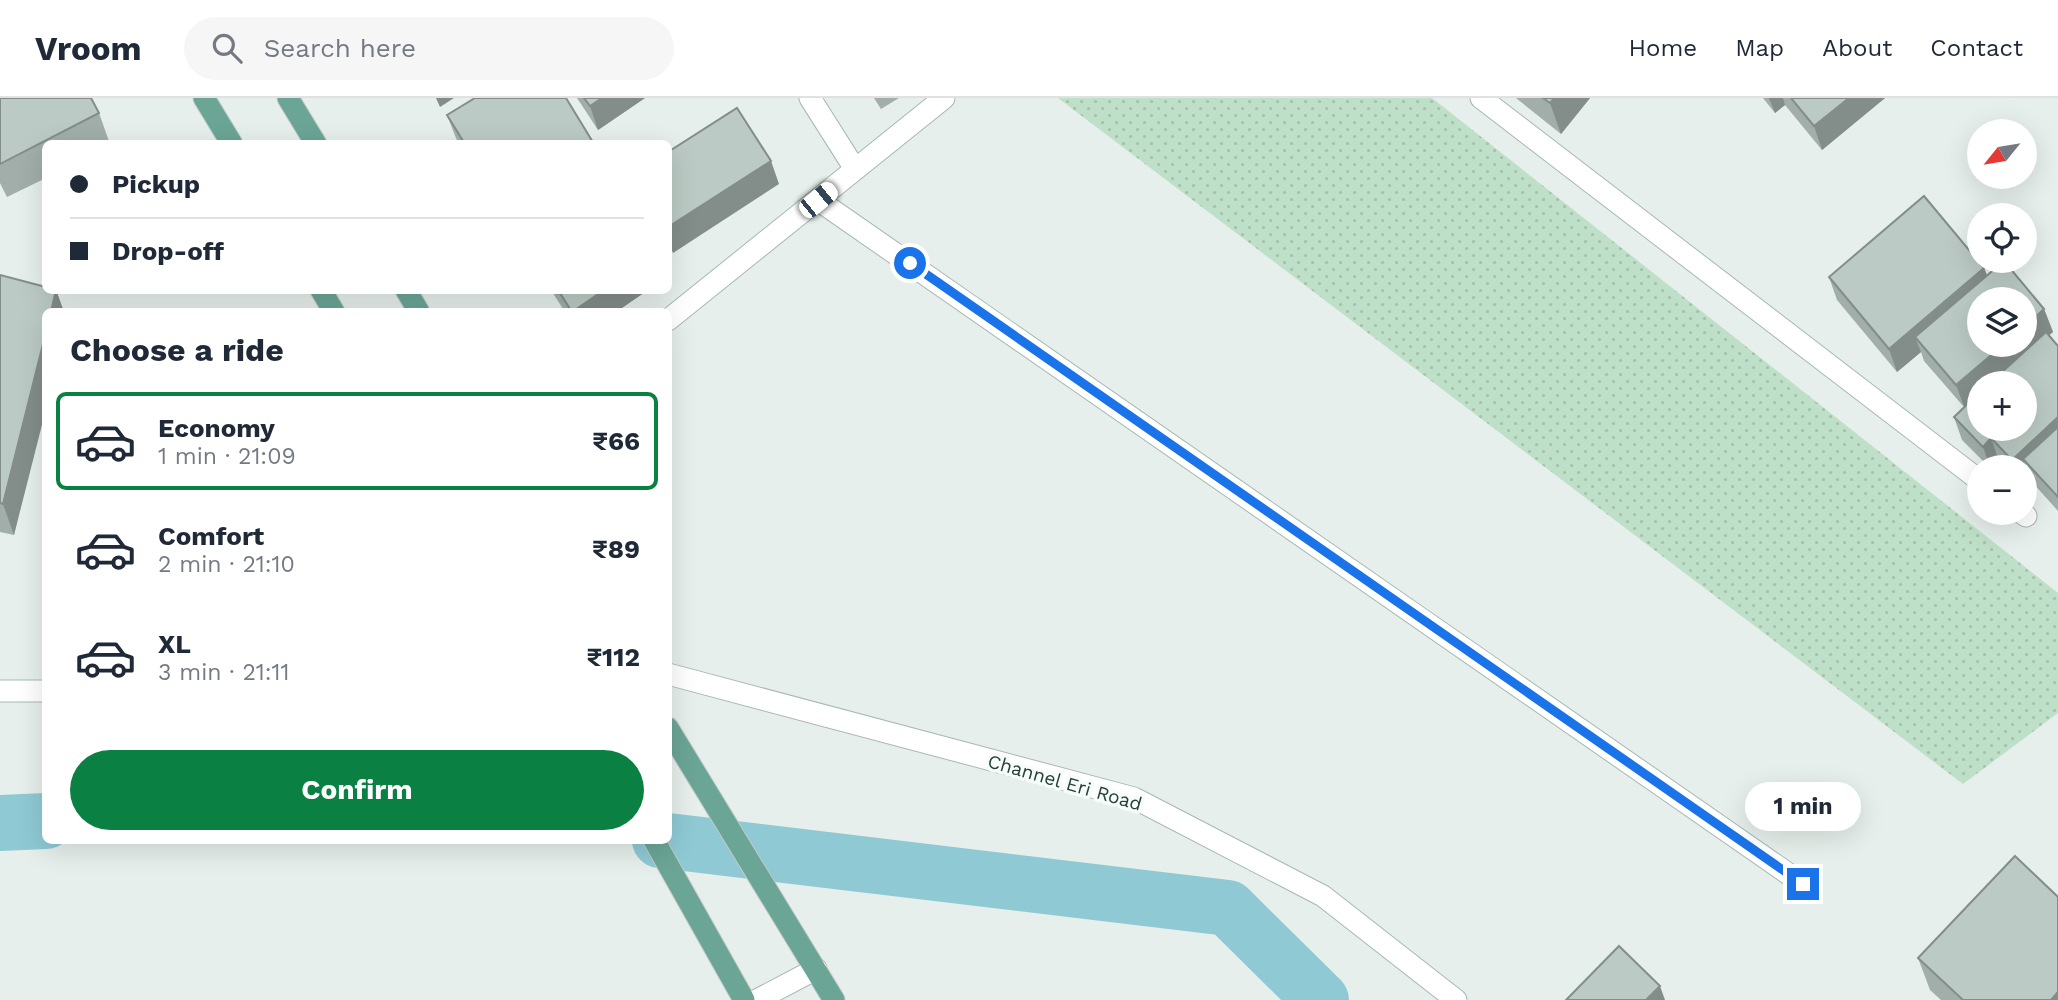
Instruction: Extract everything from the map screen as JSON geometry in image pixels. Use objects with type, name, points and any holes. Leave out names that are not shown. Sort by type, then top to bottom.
[{"type":"main road","points":[[204,98],[230,140]]},
{"type":"main road","points":[[288,98],[314,140]]},
{"type":"main road","points":[[672,735],[834,1000]]},
{"type":"main road","points":[[656,844],[744,1000]]},
{"type":"street","points":[[810,98],[855,169]]},
{"type":"street","points":[[672,317],[944,98]]},
{"type":"street","points":[[1481,98],[1967,471]]},
{"type":"street","points":[[818,200],[1803,884]]},
{"type":"street","name":"Channel Eri Road","points":[[672,675],[1134,798],[1323,896],[1456,1000]]},
{"type":"street","points":[[0,691],[42,691]]},
{"type":"street","points":[[757,1000],[816,969]]},
{"type":"green space","points":[[1058,98],[1432,98],[1967,521],[1967,525],[1972,525],[2058,593],[2058,713],[1963,784]]},
{"type":"building","points":[[0,98],[91,98],[99,113],[42,140],[0,164]]},
{"type":"building","points":[[475,98],[566,98],[592,140],[463,140],[447,115]]},
{"type":"building","points":[[584,98],[602,98],[590,106]]},
{"type":"building","points":[[1791,98],[1849,98],[1814,126]]},
{"type":"building","points":[[737,108],[771,161],[672,224],[672,149]]},
{"type":"building","points":[[1924,196],[1967,248],[1967,273],[1978,273],[1889,349],[1829,277]]},
{"type":"building","points":[[1990,273],[2014,273],[2026,287],[1974,287]]},
{"type":"building","points":[[0,275],[42,286],[42,294],[55,294],[52,308],[42,308],[42,348],[3,504],[0,503]]},
{"type":"building","points":[[1967,293],[1967,357],[1989,357],[1972,371],[1967,371],[1967,376],[1956,385],[1915,337]]},
{"type":"building","points":[[561,294],[598,294],[578,308],[569,308]]},
{"type":"building","points":[[2037,301],[2044,309],[2037,315]]},
{"type":"building","points":[[2046,332],[2058,346],[2058,417],[2037,437],[2037,371],[2003,371],[2019,357],[2037,357],[2037,340]]},
{"type":"building","points":[[1967,405],[1967,430],[1954,417]]},
{"type":"building","points":[[2058,427],[2058,497],[2037,474],[2037,455],[2027,455]]},
{"type":"building","points":[[1977,441],[1988,441],[1983,447]]},
{"type":"building","points":[[1994,441],[2032,441],[2017,455],[2007,455]]},
{"type":"building","points":[[2015,856],[2058,897],[2058,992],[2051,1000],[1963,1000],[1918,958]]},
{"type":"building","points":[[1619,946],[1660,986],[1646,1000],[1566,1000]]},
{"type":"waterway","points":[[0,823],[42,821]]},
{"type":"waterway","points":[[672,841],[1228,908],[1321,1000]]},
{"type":"route","points":[[910,263],[1803,884]]}]
